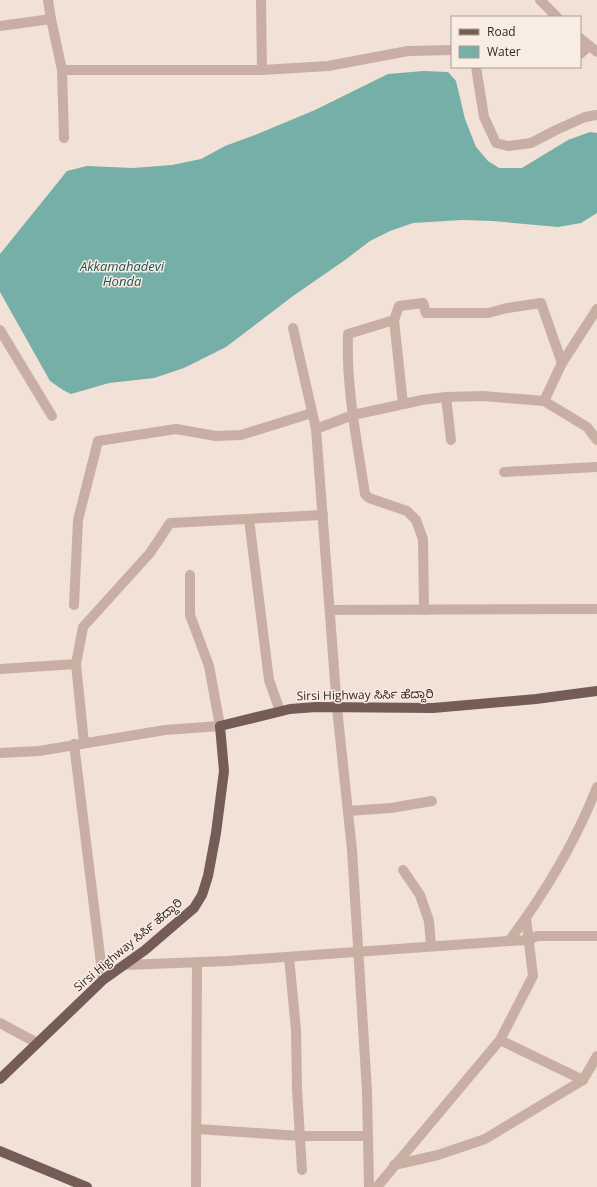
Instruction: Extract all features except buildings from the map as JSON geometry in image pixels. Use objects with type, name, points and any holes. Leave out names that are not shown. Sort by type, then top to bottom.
[{"type":"main road","name":"Sirsi Highway ಸಿರ್ಸಿ ಹೆದ್ದಾರಿ","points":[[0,1079],[103,980],[145,950],[194,908],[202,895],[208,876],[216,833],[224,771],[220,726],[280,711],[309,707],[432,708],[536,699],[597,690]]},
{"type":"main road","points":[[0,1151],[87,1187]]},
{"type":"street","points":[[48,0],[62,70],[64,138]]},
{"type":"street","points":[[261,0],[262,70]]},
{"type":"street","points":[[540,0],[556,16]]},
{"type":"street","points":[[0,26],[51,19]]},
{"type":"street","points":[[581,39],[597,52]]},
{"type":"street","points":[[581,53],[589,46]]},
{"type":"street","points":[[62,70],[262,70],[328,66],[408,51],[451,50]]},
{"type":"street","points":[[476,68],[484,117],[496,143],[508,146],[531,143],[585,117],[597,115]]},
{"type":"street","points":[[403,404],[394,320],[399,306],[423,303],[426,313],[488,313],[507,308],[541,303],[562,363]]},
{"type":"street","points":[[544,401],[562,363],[597,309]]},
{"type":"street","points":[[394,320],[348,334],[347,354],[349,390],[364,494],[369,498],[407,511],[416,520],[423,539],[424,610]]},
{"type":"street","points":[[293,328],[316,429],[338,708],[352,850],[367,1091],[369,1187]]},
{"type":"street","points":[[0,330],[52,416]]},
{"type":"street","points":[[316,429],[353,415],[422,400],[446,397],[482,396],[544,401],[587,427],[597,440]]},
{"type":"street","points":[[446,397],[451,440]]},
{"type":"street","points":[[74,605],[78,520],[98,441],[176,429],[216,436],[241,435],[312,413]]},
{"type":"street","points":[[504,472],[597,467]]},
{"type":"street","points":[[103,980],[79,744],[76,664],[83,627],[150,553],[170,523],[323,515]]},
{"type":"street","points":[[249,519],[269,680],[280,711]]},
{"type":"street","points":[[0,753],[39,751],[165,730],[220,726],[208,666],[190,615],[190,575]]},
{"type":"street","points":[[330,610],[597,609]]},
{"type":"street","points":[[0,669],[76,664]]},
{"type":"street","points":[[509,941],[526,918],[566,855],[585,817],[597,787]]},
{"type":"street","points":[[348,810],[391,808],[432,801]]},
{"type":"street","points":[[403,870],[420,896],[430,921],[431,946]]},
{"type":"street","points":[[376,1187],[500,1040],[533,976],[526,918]]},
{"type":"street","points":[[125,964],[289,957],[529,940],[537,936],[597,936]]},
{"type":"street","points":[[289,957],[296,1030],[302,1170]]},
{"type":"street","points":[[196,1187],[197,962]]},
{"type":"street","points":[[0,1023],[37,1043]]},
{"type":"street","points":[[500,1040],[582,1080]]},
{"type":"street","points":[[394,1165],[438,1155],[485,1139],[582,1080],[597,1056]]},
{"type":"street","points":[[197,1128],[300,1136],[368,1136]]},
{"type":"water","name":"Akkamahadevi Honda","points":[[424,71],[448,72],[456,81],[465,119],[476,147],[488,161],[499,168],[522,168],[568,140],[590,132],[597,133],[597,213],[581,223],[558,227],[493,221],[462,220],[413,223],[390,231],[370,241],[293,296],[226,347],[184,368],[154,378],[109,383],[71,394],[50,381],[0,292],[0,254],[67,171],[87,166],[133,168],[172,165],[201,159],[225,146],[315,110],[388,74]]}]
